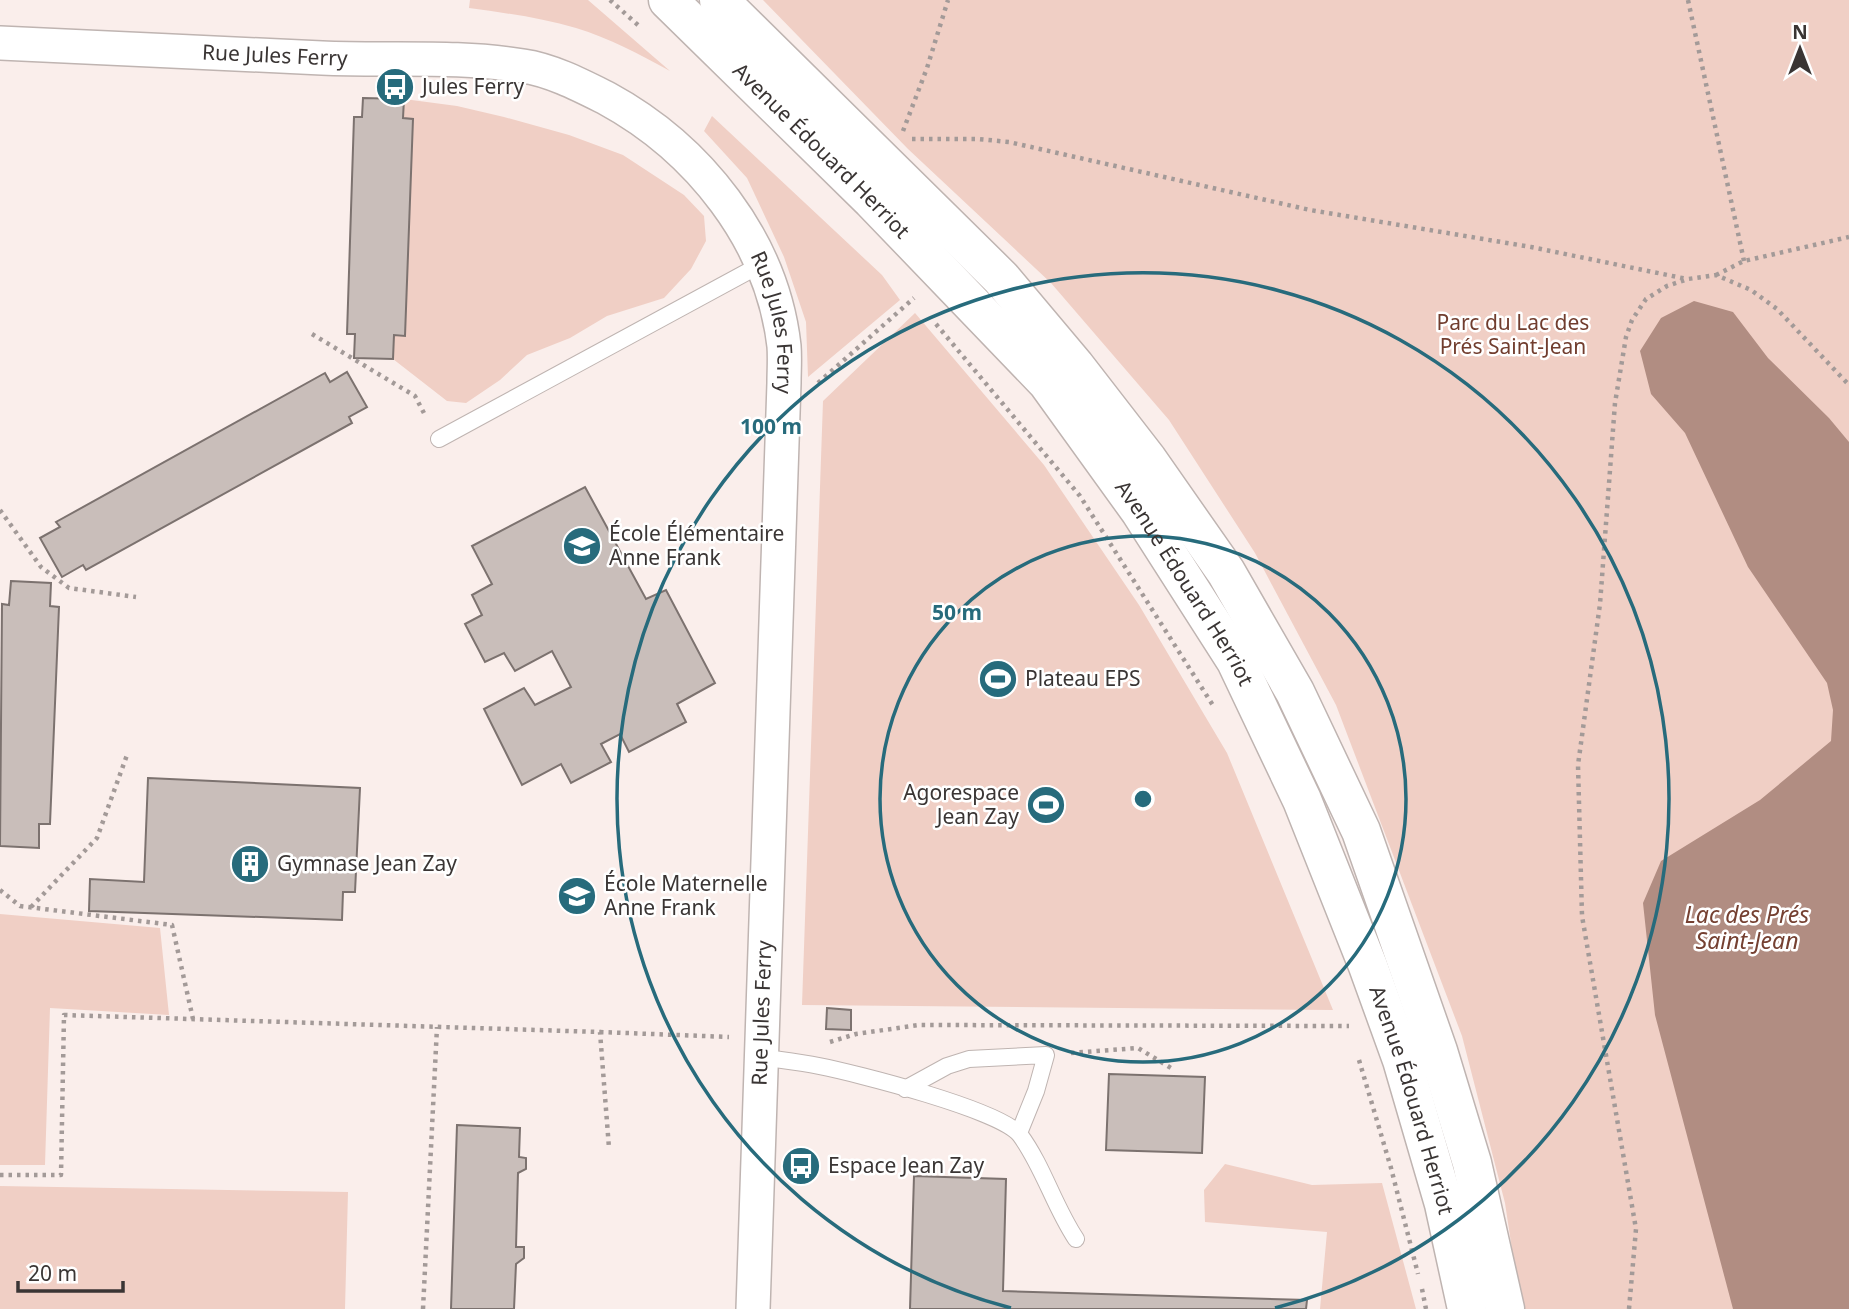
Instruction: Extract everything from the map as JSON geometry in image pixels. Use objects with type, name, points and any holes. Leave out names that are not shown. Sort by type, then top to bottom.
[{"type":"main road","name":"Avenue Édouard Herriot","points":[[668,0],[872,200],[1047,382],[1140,511],[1236,661],[1302,800],[1402,1060],[1444,1204],[1466,1309]]},
{"type":"main road","name":"Avenue Édouard Herriot","points":[[719,0],[1001,278],[1075,366],[1147,459],[1226,572],[1295,692],[1361,831],[1438,1051],[1472,1163],[1505,1309]]},
{"type":"street","name":"Rue Jules Ferry","points":[[0,43],[325,58],[463,59],[525,66],[579,84],[653,127],[678,149],[723,197],[746,235],[778,316],[784,346],[784,413],[753,1309]]},
{"type":"lane","points":[[439,439],[760,265]]},
{"type":"lane","points":[[761,1048],[953,1102],[1001,1120],[1019,1133],[1076,1239]]},
{"type":"lane","points":[[905,1089],[947,1066],[969,1059],[1046,1055],[1036,1091],[1019,1133]]},
{"type":"path","points":[[610,0],[645,32]]},
{"type":"path","points":[[948,0],[923,80],[900,139],[978,139],[1009,142],[1310,210],[1531,247],[1688,279]]},
{"type":"path","points":[[1688,0],[1744,261]]},
{"type":"path","points":[[1629,1309],[1636,1229],[1582,916],[1578,765],[1600,604],[1615,403],[1626,337],[1632,320],[1646,299],[1667,286],[1688,279],[1716,275],[1744,261],[1849,237]]},
{"type":"path","points":[[1716,275],[1751,290],[1777,309],[1849,385]]},
{"type":"path","points":[[906,288],[923,309]]},
{"type":"path","points":[[784,413],[914,298]]},
{"type":"path","points":[[932,319],[1080,496],[1219,714]]},
{"type":"path","points":[[312,334],[415,396],[439,439]]},
{"type":"path","points":[[0,510],[41,567],[69,588],[136,597]]},
{"type":"path","points":[[31,907],[97,838],[127,755]]},
{"type":"path","points":[[0,890],[20,906],[172,925],[193,1020]]},
{"type":"path","points":[[1345,1013],[1353,1039]]},
{"type":"path","points":[[0,1175],[61,1175],[64,1015],[600,1032],[761,1048]]},
{"type":"path","points":[[825,1043],[856,1034],[919,1025],[1349,1026]]},
{"type":"path","points":[[423,1309],[437,1027]]},
{"type":"path","points":[[600,1032],[609,1148]]},
{"type":"path","points":[[1046,1055],[1138,1048],[1171,1068]]},
{"type":"path","points":[[1357,1052],[1391,1168],[1426,1309]]},
{"type":"green space","points":[[470,0],[588,0],[670,71],[588,32],[563,24],[469,8]]},
{"type":"green space","name":"Parc du Lac des Prés Saint-Jean","points":[[763,0],[1849,0],[1849,1309],[1521,1309],[1505,1203],[1462,1036],[1336,705],[1255,553],[1169,420],[1051,283],[908,149]]},
{"type":"green space","points":[[404,99],[457,106],[504,117],[569,135],[623,155],[684,195],[704,216],[706,241],[691,269],[664,298],[607,316],[570,338],[527,355],[500,380],[466,403],[447,401],[393,359],[394,335],[405,335],[413,119],[403,118]]},
{"type":"green space","points":[[712,116],[882,275],[900,300],[808,377],[806,322],[784,257],[747,178],[704,131]]},
{"type":"green space","name":"Plateau EPS","points":[[915,313],[1044,465],[1139,605],[1227,753],[1333,1010],[802,1005],[823,401]]},
{"type":"green space","points":[[0,914],[160,928],[169,1015],[50,1008],[45,1165],[0,1165]]},
{"type":"green space","points":[[1225,1164],[1312,1185],[1382,1183],[1416,1309],[1320,1309],[1327,1232],[1205,1222],[1204,1190]]},
{"type":"green space","points":[[0,1186],[348,1192],[345,1309],[0,1309]]},
{"type":"water","name":"Lac des Prés Saint-Jean","points":[[1694,301],[1733,312],[1768,358],[1829,418],[1849,442],[1849,1309],[1733,1309],[1655,1015],[1643,903],[1661,861],[1760,800],[1831,741],[1833,710],[1827,683],[1748,567],[1685,433],[1651,394],[1640,351],[1661,318]]},
{"type":"building","points":[[363,98],[404,99],[403,118],[413,119],[405,336],[394,335],[393,359],[354,358],[355,334],[347,334],[354,117],[362,117]]},
{"type":"building","points":[[347,372],[367,407],[349,417],[352,423],[86,570],[83,565],[62,577],[40,538],[60,527],[56,522],[325,373],[330,382]]},
{"type":"building","points":[[585,487],[646,599],[666,590],[715,683],[677,704],[686,722],[629,752],[620,734],[601,744],[611,762],[571,783],[561,764],[522,785],[484,709],[524,688],[535,705],[571,687],[552,651],[515,671],[504,653],[485,662],[465,624],[482,615],[472,595],[492,584],[472,546]]},
{"type":"building","points":[[11,581],[51,583],[50,606],[59,607],[50,824],[39,824],[39,848],[0,846],[2,604],[9,605]]},
{"type":"building","name":"Gymnase Jean Zay","points":[[148,778],[360,788],[355,892],[343,892],[342,920],[89,911],[90,879],[144,882]]},
{"type":"building","points":[[827,1008],[851,1010],[851,1030],[826,1029]]},
{"type":"building","points":[[1109,1074],[1205,1077],[1202,1153],[1106,1150]]},
{"type":"building","points":[[457,1125],[520,1128],[519,1157],[526,1158],[526,1169],[518,1173],[516,1247],[524,1247],[524,1258],[516,1264],[514,1309],[451,1309]]},
{"type":"building","points":[[914,1176],[1006,1179],[1003,1291],[1307,1300],[1306,1309],[910,1309]]},
{"type":"place","name":"Jules Ferry","points":[[395,87]]},
{"type":"place","name":"École Élémentaire Anne Frank","points":[[582,546]]},
{"type":"place","name":"Plateau EPS","points":[[998,679]]},
{"type":"place","name":"Agorespace Jean Zay","points":[[1046,805]]},
{"type":"place","name":"Gymnase Jean Zay","points":[[250,864]]},
{"type":"place","name":"École Maternelle Anne Frank","points":[[577,896]]},
{"type":"place","name":"Espace Jean Zay","points":[[801,1166]]}]
